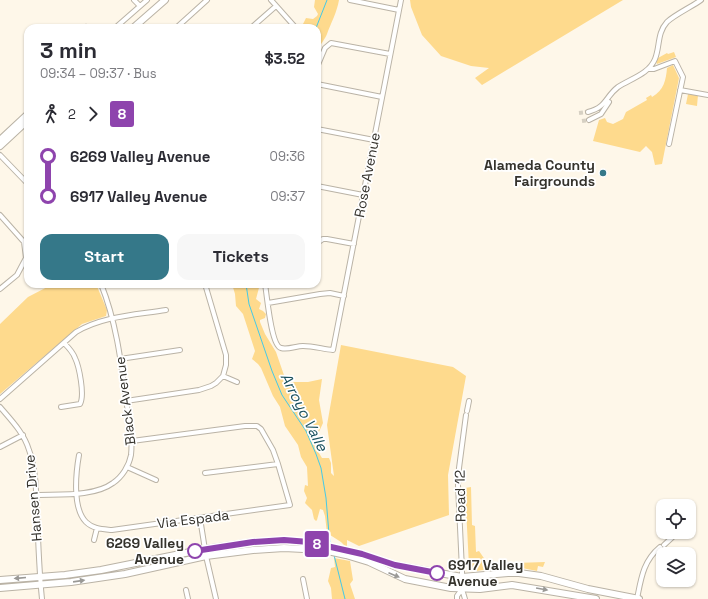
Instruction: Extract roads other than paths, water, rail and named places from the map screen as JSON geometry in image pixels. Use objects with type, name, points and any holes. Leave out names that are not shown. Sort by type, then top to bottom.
[{"type":"main road","points":[[138,24],[165,0]]},
{"type":"main road","points":[[0,140],[24,118]]},
{"type":"main road","points":[[0,146],[24,124]]},
{"type":"main road","points":[[0,580],[109,569],[205,549],[253,542],[284,540],[345,552],[395,565],[462,577],[519,573],[541,576],[588,589],[638,599]]},
{"type":"main road","points":[[0,588],[71,582],[125,574],[206,556],[254,550],[322,548]]},
{"type":"main road","points":[[345,552],[404,579],[428,584],[462,589],[512,585],[596,599]]},
{"type":"street","points":[[134,0],[140,6]]},
{"type":"street","points":[[120,24],[147,0]]},
{"type":"street","points":[[180,24],[207,0]]},
{"type":"street","points":[[271,0],[292,24]]},
{"type":"street","points":[[350,0],[399,10]]},
{"type":"street","name":"Rose Avenue","points":[[268,303],[272,331],[279,347],[310,346],[333,350],[401,0]]},
{"type":"street","points":[[588,112],[596,110],[605,103],[618,87],[649,69],[655,60],[660,34],[668,21],[701,0]]},
{"type":"street","points":[[256,24],[276,6]]},
{"type":"street","points":[[321,58],[325,48],[331,43],[390,54]]},
{"type":"street","points":[[649,69],[654,69],[675,61],[683,77],[669,144]]},
{"type":"street","points":[[321,85],[382,97]]},
{"type":"street","points":[[680,90],[708,95]]},
{"type":"street","points":[[589,120],[601,114],[609,101],[611,94]]},
{"type":"street","points":[[321,129],[374,140]]},
{"type":"street","points":[[0,162],[2,156],[24,180]]},
{"type":"street","points":[[321,187],[363,196]]},
{"type":"street","points":[[0,215],[24,242]]},
{"type":"street","points":[[321,240],[327,239],[354,244]]},
{"type":"street","points":[[0,289],[17,275],[24,262]]},
{"type":"street","name":"Black Avenue","points":[[36,495],[100,490],[114,483],[127,467],[132,441],[113,318],[103,288]]},
{"type":"street","points":[[126,401],[199,390],[216,383],[223,376],[226,364],[226,355],[206,288]]},
{"type":"street","points":[[266,288],[268,303],[330,293],[344,296]]},
{"type":"street","points":[[0,399],[76,332],[85,327],[113,318],[166,310]]},
{"type":"street","points":[[61,407],[80,404],[82,400],[76,359],[71,350],[64,343]]},
{"type":"street","points":[[120,359],[180,350]]},
{"type":"street","points":[[223,376],[237,382]]},
{"type":"street","name":"Road 12","points":[[462,589],[458,485],[466,413],[469,401]]},
{"type":"street","name":"Hansen Drive","points":[[0,407],[22,435],[29,449],[32,462],[36,495],[42,599]]},
{"type":"street","points":[[132,441],[245,426],[257,426],[273,450],[278,464],[205,473]]},
{"type":"street","points":[[0,447],[22,435]]},
{"type":"street","points":[[79,454],[77,475],[78,507],[86,521],[97,528],[94,540]]},
{"type":"street","name":"Via Espada","points":[[97,528],[112,530],[290,506],[278,464]]},
{"type":"street","points":[[127,467],[156,480]]},
{"type":"street","points":[[200,518],[206,556],[216,599]]},
{"type":"street","points":[[638,599],[644,567],[649,557],[670,539]]},
{"type":"street","points":[[303,579],[307,599]]},
{"type":"street","points":[[457,599],[457,596],[462,589]]},
{"type":"street","points":[[462,589],[465,599]]},
{"type":"street","points":[[186,590],[188,599]]},
{"type":"waterway","name":"Arroyo Valle","points":[[318,24],[327,0]]},
{"type":"waterway","name":"Arroyo Valle","points":[[247,288],[249,304],[272,371],[282,395],[306,431],[321,468],[331,544]]},
{"type":"waterway","name":"Arroyo Valle","points":[[334,555],[345,599]]},
{"type":"tunnel","points":[[579,113],[588,112]]},
{"type":"tunnel","points":[[582,121],[589,120]]},
{"type":"place","name":"Alameda County Fairgrounds","points":[[603,173]]},
{"type":"place","name":"6269 Valley Avenue","points":[[195,551]]},
{"type":"place","name":"6917 Valley Avenue","points":[[437,573]]}]
